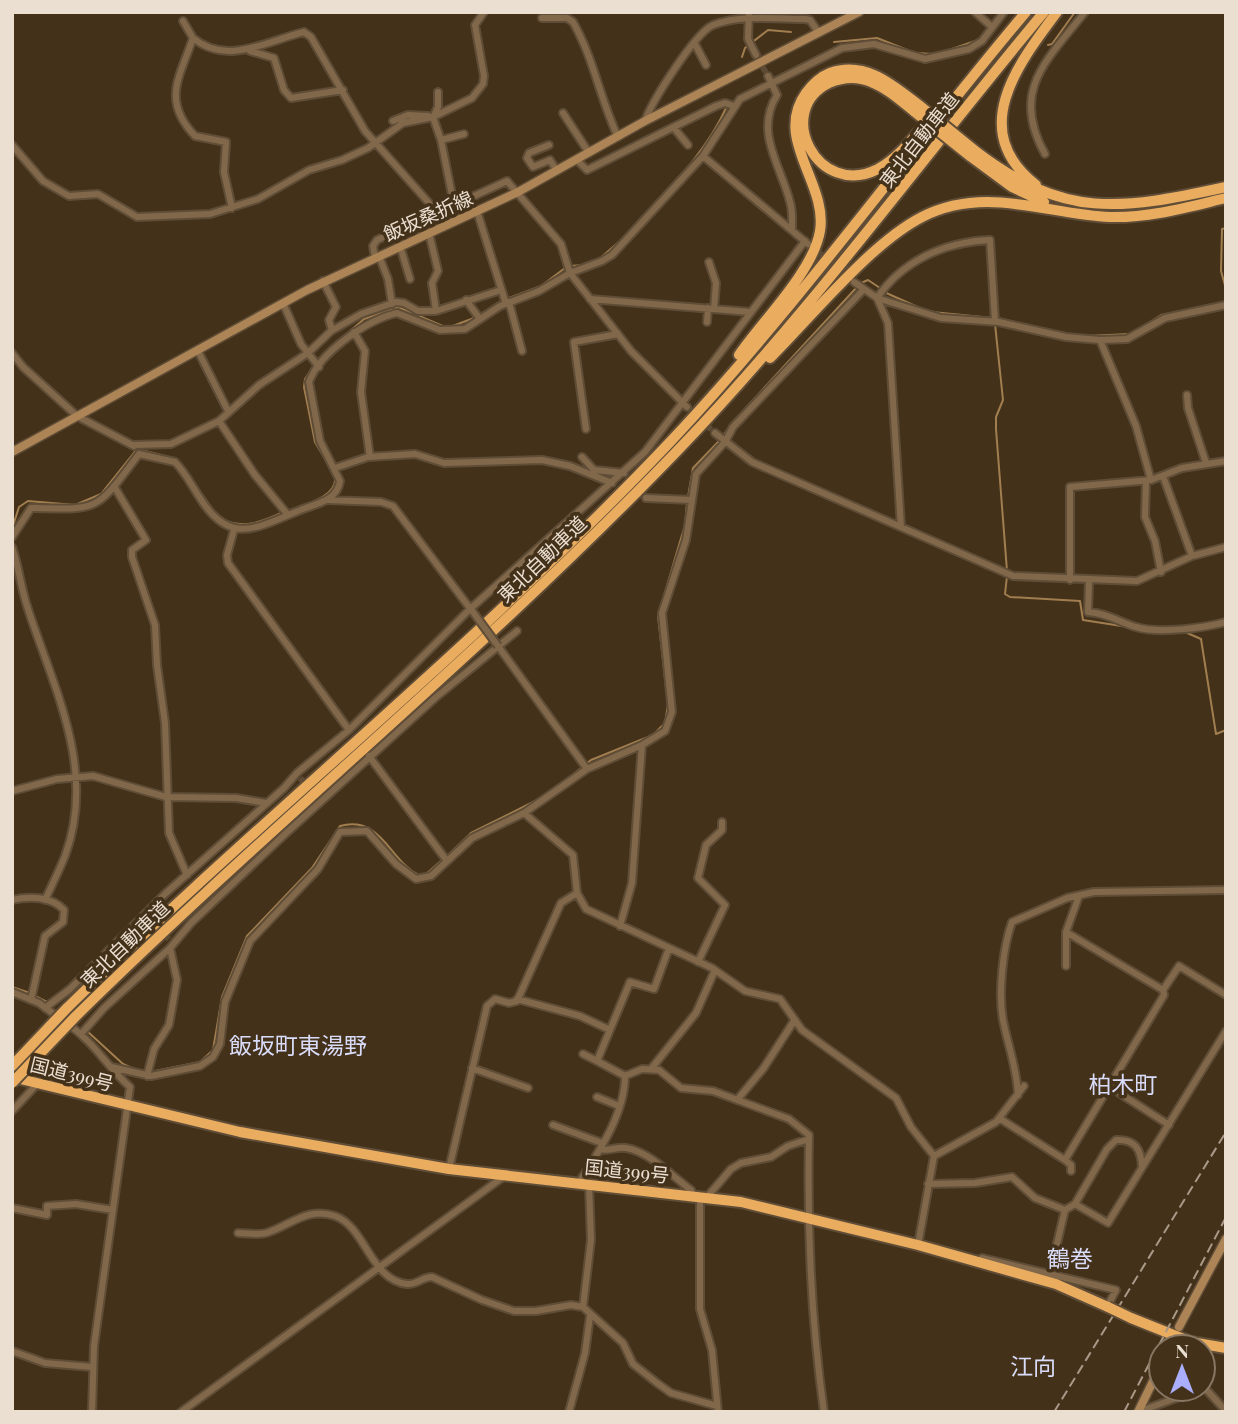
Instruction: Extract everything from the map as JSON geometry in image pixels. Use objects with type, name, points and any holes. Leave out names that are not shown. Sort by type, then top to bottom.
[{"type":"highway","points":[[918,109],[868,80],[840,79],[824,86],[811,99],[804,118],[805,140],[817,160],[835,172],[856,175],[878,169],[909,142],[1024,12]]},
{"type":"highway","name":"東北自動車道","points":[[12,1083],[71,1013],[207,873],[531,579],[621,492],[705,403],[822,266],[1024,12]]},
{"type":"highway","name":"東北自動車道","points":[[12,1066],[577,551],[681,446],[826,283],[1044,12]]},
{"type":"highway","points":[[1057,12],[1014,72],[1006,94],[1002,118],[1005,141],[1021,172],[1036,185],[1063,198]]},
{"type":"highway","points":[[705,403],[760,324],[801,272],[818,242],[821,208],[800,152],[795,129],[803,96],[819,79],[829,74],[862,70],[882,78],[1018,190],[1066,211]]},
{"type":"highway","points":[[972,153],[1023,184],[1094,205],[1138,205],[1226,187]]},
{"type":"highway","points":[[681,446],[881,247],[912,222],[939,210],[984,201],[1013,202],[1106,216],[1142,216],[1226,198]]},
{"type":"highway","name":"国道399号","points":[[12,1077],[240,1132],[503,1177],[700,1196],[807,1219],[918,1245],[1056,1284],[1191,1342],[1226,1348]]},
{"type":"main road","name":"飯坂桑折線","points":[[12,452],[323,281],[518,192],[645,121],[859,12]]},
{"type":"main road","points":[[1179,1327],[1226,1239]]},
{"type":"main road","points":[[1138,1412],[1147,1394]]},
{"type":"street","points":[[12,145],[25,164],[60,192],[76,197],[98,194],[136,217],[195,216],[232,208],[280,188],[309,170],[342,160],[376,143],[403,123],[433,117],[472,98],[483,84],[475,25],[484,12]]},
{"type":"street","points":[[975,12],[992,27]]},
{"type":"street","points":[[12,537],[31,508],[90,508],[114,486],[136,450],[171,444],[219,421],[258,385],[308,353],[332,330],[361,314],[396,307],[436,312],[467,300],[505,299],[540,291],[569,268],[612,255],[703,156],[740,99],[842,48],[874,44],[916,58],[933,59],[976,46],[1003,12]]},
{"type":"street","points":[[1045,155],[1034,135],[1029,112],[1035,79],[1085,12]]},
{"type":"street","points":[[749,15],[748,38],[756,55]]},
{"type":"street","points":[[645,121],[651,104],[707,29],[749,15],[810,20],[819,33]]},
{"type":"street","points":[[542,18],[567,18],[573,22],[595,67],[601,98],[618,137]]},
{"type":"street","points":[[183,21],[193,38],[208,49],[238,47],[274,58],[284,90],[291,98],[343,90]]},
{"type":"street","points":[[248,51],[304,32],[312,37],[354,114],[437,212]]},
{"type":"street","points":[[193,38],[178,74],[176,108],[195,136],[226,142],[224,172],[232,208]]},
{"type":"street","points":[[695,44],[706,65]]},
{"type":"street","points":[[768,76],[777,95],[768,118],[769,142],[791,203],[792,230]]},
{"type":"street","points":[[438,92],[438,107],[433,117],[441,140],[454,205]]},
{"type":"street","points":[[577,160],[587,170],[631,146],[725,103],[734,106]]},
{"type":"street","points":[[563,113],[589,153]]},
{"type":"street","points":[[393,121],[408,115],[433,117]]},
{"type":"street","points":[[674,128],[688,145]]},
{"type":"street","points":[[441,140],[464,134]]},
{"type":"street","points":[[550,145],[529,153],[527,158],[533,167],[550,160],[556,171]]},
{"type":"street","points":[[49,1005],[146,917],[187,875],[349,730],[471,611],[624,473],[685,405],[750,312],[806,242],[703,156]]},
{"type":"street","points":[[505,299],[465,329],[440,330],[396,307],[388,279],[373,246],[377,240],[503,181],[511,183],[561,244],[569,268],[590,299],[655,379],[685,405]]},
{"type":"street","points":[[477,211],[522,351]]},
{"type":"street","points":[[429,233],[438,271],[432,282],[436,312]]},
{"type":"street","points":[[881,293],[929,253],[954,244],[990,240],[995,319]]},
{"type":"street","points":[[400,246],[410,279]]},
{"type":"street","points":[[707,322],[716,283],[709,262]]},
{"type":"street","points":[[323,281],[336,307],[329,320],[332,330]]},
{"type":"street","points":[[111,1067],[148,1073],[200,1066],[213,1057],[220,1044],[225,1002],[250,941],[318,869],[340,832],[367,831],[396,863],[416,879],[431,876],[445,859],[472,838],[524,813],[585,766],[642,745],[665,731],[671,718],[662,613],[685,540],[689,500],[700,468],[720,438],[733,427],[859,286],[941,318],[995,319],[1066,337],[1100,340],[1127,339],[1166,318],[1226,304]]},
{"type":"street","points":[[881,293],[890,332],[901,527]]},
{"type":"street","points":[[590,299],[750,312]]},
{"type":"street","points":[[467,300],[478,317]]},
{"type":"street","points":[[283,303],[301,344],[317,364]]},
{"type":"street","points":[[328,500],[339,486],[335,468],[320,441],[310,400],[309,382],[317,364],[354,332],[396,307]]},
{"type":"street","points":[[354,332],[365,351],[361,391],[370,457]]},
{"type":"street","points":[[586,429],[575,342],[618,334]]},
{"type":"street","points":[[1100,340],[1136,425],[1149,481],[1145,517],[1155,541],[1161,572]]},
{"type":"street","points":[[198,351],[228,411]]},
{"type":"street","points":[[12,353],[23,368],[77,416],[136,450],[175,462],[213,517],[234,530],[256,527],[287,512],[328,500],[381,502],[393,506],[585,766]]},
{"type":"street","points":[[1187,395],[1188,408],[1206,463]]},
{"type":"street","points":[[219,421],[256,475],[287,512]]},
{"type":"street","points":[[720,438],[752,461],[1013,576],[1137,581],[1192,556],[1226,547]]},
{"type":"street","points":[[335,468],[370,457],[415,454],[444,463],[542,460],[569,466],[612,483]]},
{"type":"street","points":[[582,457],[594,470],[624,473]]},
{"type":"street","points":[[1070,580],[1070,487],[1100,482],[1149,481],[1206,463],[1226,461]]},
{"type":"street","points":[[1163,476],[1192,556]]},
{"type":"street","points":[[114,486],[146,540],[132,550],[132,557],[155,625],[165,723],[169,833],[187,875]]},
{"type":"street","points":[[646,498],[689,500]]},
{"type":"street","points":[[234,530],[227,555],[228,563],[349,730]]},
{"type":"street","points":[[12,547],[28,608],[70,727],[76,777],[75,816],[70,836],[65,855],[45,900]]},
{"type":"street","points":[[1089,581],[1088,612],[1113,616],[1136,628],[1206,627],[1226,622]]},
{"type":"street","points":[[84,1031],[242,874],[320,801],[435,698],[517,631]]},
{"type":"street","points":[[620,926],[632,883],[642,745]]},
{"type":"street","points":[[369,756],[445,859]]},
{"type":"street","points":[[12,791],[76,777],[93,776],[166,797],[236,798],[266,803]]},
{"type":"street","points":[[524,813],[573,855],[577,893],[591,913],[715,970],[745,991],[780,999],[794,1021],[896,1098],[911,1127],[934,1156]]},
{"type":"street","points":[[698,962],[725,905],[698,878],[706,845],[722,830],[722,822]]},
{"type":"street","points":[[1018,1094],[1016,1066],[1003,1018],[1005,947],[1009,930],[1016,918],[1039,913],[1094,892],[1226,890]]},
{"type":"street","points":[[449,1169],[489,1002],[495,999],[513,1003],[517,999],[561,903],[577,893]]},
{"type":"street","points":[[1066,966],[1066,932],[1079,896]]},
{"type":"street","points":[[12,900],[31,897],[63,907],[64,919],[45,936],[32,996]]},
{"type":"street","points":[[1066,932],[1163,990]]},
{"type":"street","points":[[148,1073],[154,1049],[169,1024],[177,980],[171,944]]},
{"type":"street","points":[[597,1061],[630,982],[654,989],[669,948]]},
{"type":"street","points":[[1065,1160],[1155,1014],[1163,990],[1179,967],[1226,995]]},
{"type":"street","points":[[651,1069],[696,1013],[715,970]]},
{"type":"street","points":[[12,992],[32,996],[49,1005],[84,1031],[118,1077],[130,1087],[130,1106],[92,1367],[92,1412]]},
{"type":"street","points":[[517,999],[580,1016],[610,1030]]},
{"type":"street","points":[[737,1100],[763,1069],[794,1021]]},
{"type":"street","points":[[1075,1204],[1108,1223],[1226,1031]]},
{"type":"street","points":[[583,1054],[625,1076],[651,1069],[659,1070],[684,1089],[713,1091],[789,1119],[809,1135],[807,1219],[817,1366],[824,1412]]},
{"type":"street","points":[[472,1068],[528,1087]]},
{"type":"street","points":[[625,1076],[625,1092],[584,1185],[591,1240],[583,1307],[590,1317],[615,1335],[633,1364],[657,1383],[671,1393],[717,1409],[712,1350],[700,1309],[700,1196]]},
{"type":"street","points":[[12,1111],[38,1083]]},
{"type":"street","points":[[934,1156],[982,1131],[999,1118],[1024,1086]]},
{"type":"street","points":[[1110,1087],[1169,1125]]},
{"type":"street","points":[[597,1097],[619,1106]]},
{"type":"street","points":[[999,1118],[1072,1165],[1072,1171]]},
{"type":"street","points":[[553,1125],[601,1146],[608,1152],[621,1148],[637,1152],[700,1196]]},
{"type":"street","points":[[700,1196],[741,1163],[771,1157],[788,1146],[809,1139]]},
{"type":"street","points":[[1049,1273],[1065,1210],[1075,1204],[1107,1149],[1116,1140],[1126,1140],[1138,1147],[1142,1169]]},
{"type":"street","points":[[918,1245],[934,1156]]},
{"type":"street","points":[[181,1412],[503,1177]]},
{"type":"street","points":[[928,1184],[975,1183],[1012,1177],[1035,1198],[1065,1210]]},
{"type":"street","points":[[12,1208],[37,1215],[47,1215],[47,1206],[67,1204],[113,1210]]},
{"type":"street","points":[[237,1233],[268,1233],[304,1214],[333,1215],[349,1223],[367,1253],[397,1281],[411,1284],[432,1277],[514,1311],[536,1311],[571,1305],[583,1307]]},
{"type":"street","points":[[939,1252],[953,1250],[1116,1290],[1108,1307]]},
{"type":"street","points":[[569,1412],[585,1353],[590,1317]]},
{"type":"street","points":[[12,1350],[45,1363],[92,1367]]},
{"type":"street","points":[[1138,1412],[1162,1403]]},
{"type":"waterway","points":[[1048,45],[1052,44],[1075,12]]},
{"type":"waterway","points":[[742,57],[745,48],[768,30],[791,32]]},
{"type":"waterway","points":[[834,42],[877,38],[915,53],[934,54]]},
{"type":"waterway","points":[[946,51],[978,40]]},
{"type":"waterway","points":[[636,224],[697,155],[726,108]]},
{"type":"waterway","points":[[1226,228],[1222,229],[1221,271],[1226,289]]},
{"type":"waterway","points":[[598,260],[620,241]]},
{"type":"waterway","points":[[571,266],[582,265]]},
{"type":"waterway","points":[[506,299],[541,286],[565,268]]},
{"type":"waterway","points":[[861,283],[868,280],[880,288]]},
{"type":"waterway","points":[[723,436],[857,287]]},
{"type":"waterway","points":[[884,292],[920,308]]},
{"type":"waterway","points":[[479,315],[501,301]]},
{"type":"waterway","points":[[1217,304],[1226,301]]},
{"type":"waterway","points":[[1141,328],[1161,315],[1208,306]]},
{"type":"waterway","points":[[342,338],[364,319],[398,307],[445,327]]},
{"type":"waterway","points":[[932,312],[993,318]]},
{"type":"waterway","points":[[450,327],[474,318]]},
{"type":"waterway","points":[[998,318],[1033,327]]},
{"type":"waterway","points":[[995,324],[1003,400],[996,417],[996,429],[1007,571]]},
{"type":"waterway","points":[[1087,336],[1130,334]]},
{"type":"waterway","points":[[315,364],[305,379],[304,387],[315,442],[331,469]]},
{"type":"waterway","points":[[688,497],[693,468],[720,440]]},
{"type":"waterway","points":[[12,529],[19,507],[28,501],[75,505],[101,494],[137,449],[177,459],[216,514]]},
{"type":"waterway","points":[[287,511],[325,495],[331,490],[335,477]]},
{"type":"waterway","points":[[566,780],[591,760],[653,735],[665,723],[668,705],[658,616],[685,525],[687,503]]},
{"type":"waterway","points":[[223,520],[238,524],[253,523],[281,513]]},
{"type":"waterway","points":[[1007,576],[1005,594],[1010,597],[1080,601],[1083,620],[1128,627]]},
{"type":"waterway","points":[[1185,632],[1201,639],[1216,734],[1226,730]]},
{"type":"waterway","points":[[446,857],[471,833],[539,799]]},
{"type":"waterway","points":[[150,1072],[200,1062],[213,1050],[222,997],[247,936],[312,868],[340,826],[354,824],[376,833],[409,869],[420,876]]},
{"type":"waterway","points":[[425,875],[442,860]]},
{"type":"waterway","points":[[12,987],[30,993]]},
{"type":"waterway","points":[[35,996],[49,1003]]},
{"type":"waterway","points":[[87,1031],[123,1064],[134,1069]]},
{"type":"tunnel","points":[[758,59],[768,76]]},
{"type":"tunnel","points":[[812,247],[850,278]]},
{"type":"tunnel","points":[[687,407],[715,433]]},
{"type":"tunnel","points":[[300,778],[318,799]]},
{"type":"tunnel","points":[[148,919],[169,939]]},
{"type":"railway","points":[[1054,1412],[1226,1132]]},
{"type":"railway","points":[[1124,1412],[1226,1217]]},
{"type":"district","name":"飯坂町東湯野","points":[[298,1046]]},
{"type":"district","name":"柏木町","points":[[1123,1085]]},
{"type":"district","name":"鶴巻","points":[[1070,1259]]},
{"type":"district","name":"江向","points":[[1033,1367]]}]
